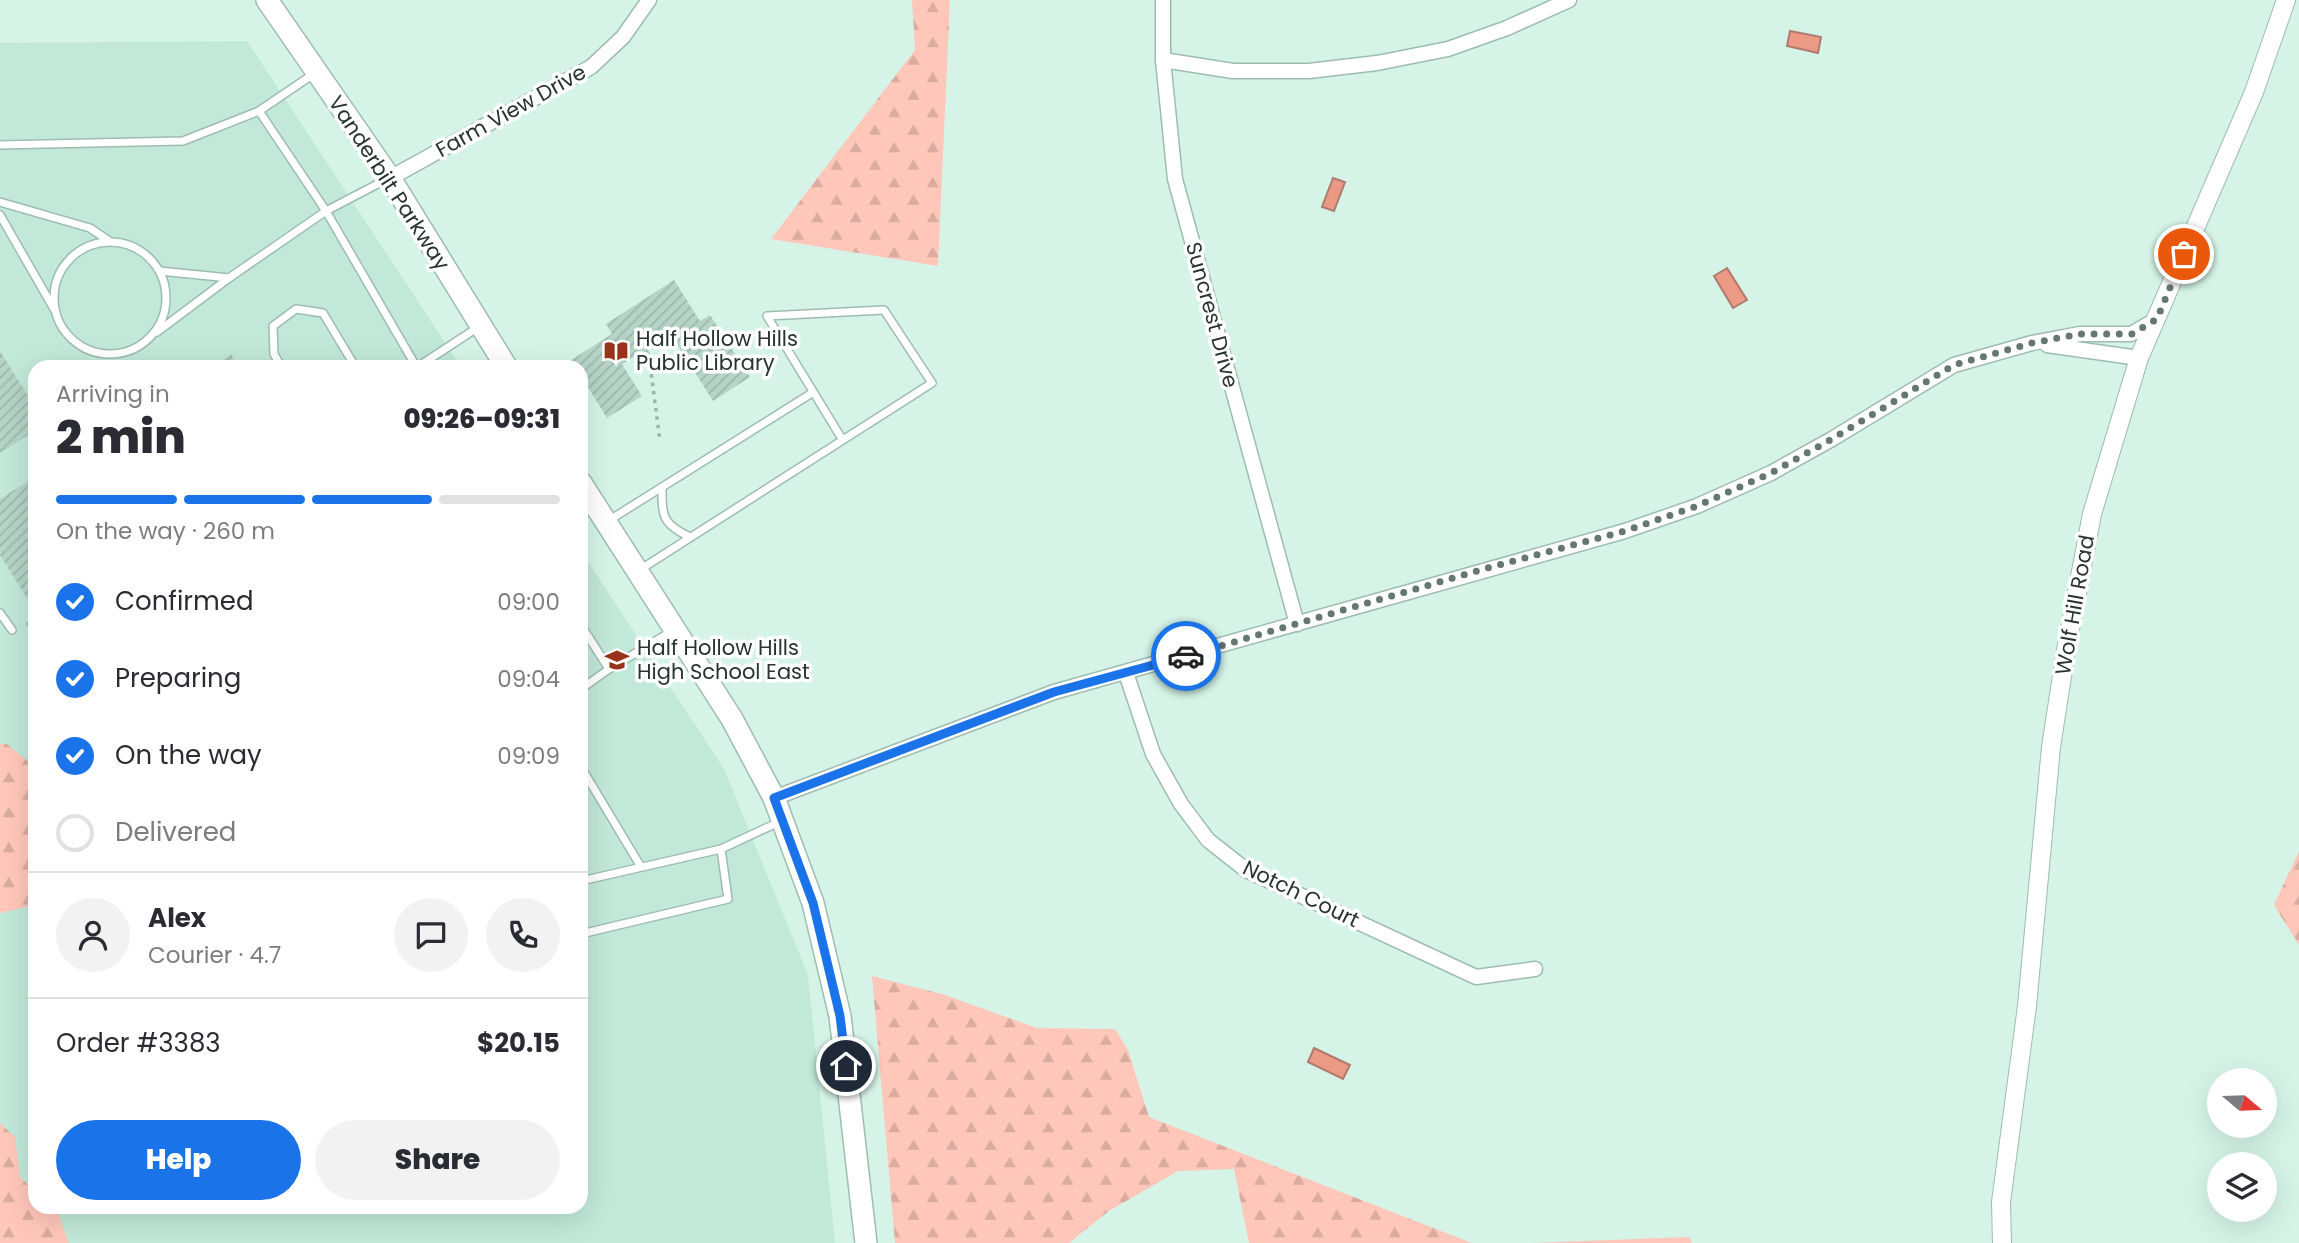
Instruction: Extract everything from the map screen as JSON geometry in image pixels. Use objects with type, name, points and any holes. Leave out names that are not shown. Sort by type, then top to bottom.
[{"type":"main road","name":"Vanderbilt Parkway","points":[[267,0],[390,178],[503,360]]},
{"type":"main road","points":[[588,494],[732,719],[774,798],[783,821],[813,903],[840,1016],[866,1243]]},
{"type":"street","name":"Farm View Drive","points":[[390,178],[591,67],[623,37],[649,0]]},
{"type":"street","name":"Suncrest Drive","points":[[1163,0],[1163,60],[1175,179],[1297,624]]},
{"type":"street","points":[[1163,60],[1233,71],[1309,71],[1377,63],[1448,49],[1507,28],[1569,0]]},
{"type":"street","name":"Wolf Hill Road","points":[[2002,1243],[2001,1202],[2027,1006],[2054,723],[2092,514],[2139,358],[2254,92],[2286,0]]},
{"type":"street","points":[[774,798],[1054,692],[1625,531],[1697,506],[1781,468],[1954,365],[2032,343],[2080,334],[2132,334],[2157,319]]},
{"type":"street","points":[[2032,343],[2139,358]]},
{"type":"street","name":"Notch Court","points":[[1126,673],[1153,754],[1181,804],[1208,840],[1246,870],[1476,977],[1535,969]]},
{"type":"lane","points":[[0,145],[183,141],[259,111],[315,73]]},
{"type":"lane","points":[[259,111],[326,211],[412,360]]},
{"type":"lane","points":[[0,215],[62,328],[73,340],[87,349],[103,354],[120,354],[135,348],[326,211],[390,178]]},
{"type":"lane","points":[[0,202],[90,228],[109,242]]},
{"type":"lane","points":[[56,313],[54,296],[57,279],[65,264],[77,252],[92,244],[124,243],[139,249],[151,259],[160,271],[166,288],[166,306],[160,323],[149,338]]},
{"type":"lane","points":[[160,271],[229,278]]},
{"type":"lane","points":[[277,360],[274,354],[273,326],[296,309],[323,313],[351,360]]},
{"type":"lane","points":[[637,571],[932,383],[884,310],[767,316],[842,439]]},
{"type":"lane","points":[[427,360],[481,326]]},
{"type":"lane","points":[[606,522],[812,393]]},
{"type":"lane","points":[[662,487],[665,520],[673,529],[690,537]]},
{"type":"lane","points":[[0,613],[12,630]]},
{"type":"lane","points":[[588,684],[674,629]]},
{"type":"lane","points":[[588,636],[609,669]]},
{"type":"lane","points":[[588,778],[641,867]]},
{"type":"lane","points":[[588,878],[721,849],[783,821]]},
{"type":"lane","points":[[588,932],[728,899],[721,849]]},
{"type":"path","points":[[646,358],[650,364],[660,441]]},
{"type":"shaded area","points":[[1790,31],[1821,37],[1818,53],[1787,46]]},
{"type":"shaded area","name":"Half Hollow Hills High School East","points":[[247,41],[456,360],[28,360],[28,1214],[588,1214],[588,562],[724,769],[808,975],[835,1243],[0,1243],[0,43]]},
{"type":"shaded area","points":[[1333,178],[1345,182],[1334,211],[1322,207]]},
{"type":"shaded area","points":[[1727,268],[1747,300],[1733,308],[1714,276]]},
{"type":"shaded area","points":[[1314,1048],[1350,1065],[1343,1079],[1308,1062]]},
{"type":"green space","points":[[912,0],[950,0],[938,266],[771,239],[915,50]]},
{"type":"green space","points":[[0,744],[7,744],[28,761],[28,907],[0,913]]},
{"type":"green space","points":[[2299,851],[2299,945],[2274,905]]},
{"type":"green space","points":[[872,976],[945,995],[1037,1028],[1115,1029],[1128,1050],[1149,1117],[1472,1243],[1249,1243],[1234,1169],[1178,1171],[1109,1211],[1069,1243],[895,1243]]},
{"type":"green space","points":[[0,1123],[15,1137],[20,1177],[28,1184],[28,1214],[58,1214],[69,1243],[0,1243]]},
{"type":"green space","points":[[1689,1237],[1692,1243],[1530,1243]]},
{"type":"building","name":"Half Hollow Hills Public Library","points":[[674,280],[700,321],[710,315],[750,377],[713,401],[670,333],[647,348],[651,355],[647,358],[642,361],[637,355],[622,364],[642,396],[607,418],[588,387],[588,360],[571,360],[612,334],[606,324]]},
{"type":"building","points":[[0,351],[28,396],[28,435],[0,453]]},
{"type":"building","points":[[231,354],[234,360],[222,360]]},
{"type":"building","points":[[28,481],[28,600],[0,555],[0,499]]},
{"type":"way so far","points":[[1186,656],[1625,531],[1697,506],[1771,473],[1954,365],[2032,343],[2080,334],[2132,334],[2157,319],[2184,254]]},
{"type":"place","name":"Half Hollow Hills Public Library","points":[[616,351]]},
{"type":"place","name":"Half Hollow Hills High School East","points":[[617,660]]},
{"type":"route","points":[[846,1066],[840,1016],[813,903],[774,798],[1054,692],[1186,656]]}]
